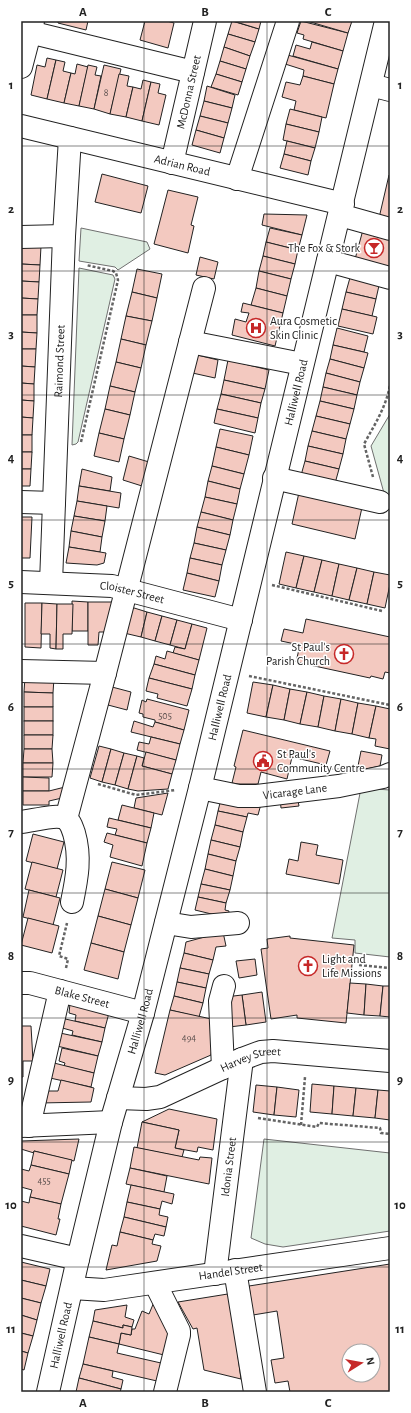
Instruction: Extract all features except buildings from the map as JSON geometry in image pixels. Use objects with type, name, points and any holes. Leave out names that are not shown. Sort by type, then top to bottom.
[{"type":"street","name":"McDonna Street","points":[[172,163],[205,21]]},
{"type":"street","points":[[237,179],[288,21]]},
{"type":"street","name":"Halliwell Road","points":[[48,1392],[111,1122],[143,1014],[166,923],[328,261],[341,210],[380,88],[386,21]]},
{"type":"street","points":[[21,67],[28,28],[193,72]]},
{"type":"street","name":"Adrian Road","points":[[21,126],[237,179],[341,210],[390,229]]},
{"type":"street","name":"Raimond Street","points":[[51,584],[64,236],[70,138]]},
{"type":"street","points":[[21,237],[64,236]]},
{"type":"street","points":[[328,261],[390,278]]},
{"type":"street","points":[[66,818],[105,673],[204,288]]},
{"type":"street","points":[[190,342],[302,364]]},
{"type":"street","points":[[274,478],[380,502]]},
{"type":"street","points":[[21,502],[54,503]]},
{"type":"street","name":"Cloister Street","points":[[21,582],[112,586],[241,620]]},
{"type":"street","points":[[21,671],[105,673]]},
{"type":"street","name":"Vicarage Lane","points":[[200,788],[239,796],[257,796],[339,786],[383,777],[390,774]]},
{"type":"street","points":[[21,822],[59,817],[66,818],[71,824],[77,843],[79,859],[72,902]]},
{"type":"street","points":[[166,923],[191,926],[238,923]]},
{"type":"street","name":"Blake Street","points":[[21,983],[30,983],[143,1014]]},
{"type":"street","name":"Idonia Street","points":[[224,986],[220,1001],[232,1063],[234,1115],[222,1208],[225,1272],[256,1392]]},
{"type":"street","points":[[60,991],[25,1126],[111,1122]]},
{"type":"street","name":"Harvey Street","points":[[118,1098],[146,1099],[160,1097],[232,1063],[261,1052],[273,1051],[390,1061]]},
{"type":"street","points":[[21,1246],[78,1259]]},
{"type":"street","name":"Handel Street","points":[[72,1288],[104,1290],[155,1284],[225,1272],[390,1248]]},
{"type":"street","points":[[155,1284],[179,1331],[164,1392]]},
{"type":"path","points":[[56,449],[78,447],[80,444],[118,280],[116,273],[113,271],[64,261]]},
{"type":"path","points":[[380,502],[364,446],[388,399],[390,385]]},
{"type":"path","points":[[250,580],[382,611]]},
{"type":"path","points":[[228,672],[390,705]]},
{"type":"path","points":[[96,783],[136,795],[200,788]]},
{"type":"path","points":[[60,991],[68,959],[59,956],[72,902]]},
{"type":"path","points":[[359,965],[390,968]]},
{"type":"path","points":[[301,1125],[307,1055]]},
{"type":"path","points":[[234,1115],[317,1127],[320,1123],[380,1128],[381,1133],[390,1134]]},
{"type":"green space","points":[[81,228],[147,242],[150,249],[118,270],[115,267],[79,261]]},
{"type":"green space","points":[[79,268],[113,275],[115,279],[78,442],[72,445]]},
{"type":"green space","points":[[390,414],[390,507],[387,504],[371,446]]},
{"type":"green space","points":[[361,788],[390,790],[390,957],[355,953],[355,940],[332,938]]},
{"type":"green space","points":[[264,1139],[390,1153],[390,1231],[283,1247],[265,1244],[251,1238]]},
{"type":"place","name":"The Fox & Stork","points":[[374,248]]},
{"type":"place","name":"Aura Cosmetic Skin Clinic","points":[[256,328]]},
{"type":"place","name":"St Paul's Parish Church","points":[[344,654]]},
{"type":"place","name":"St Paul's Community Centre","points":[[263,761]]},
{"type":"place","name":"Light and Life Missions","points":[[308,966]]}]
